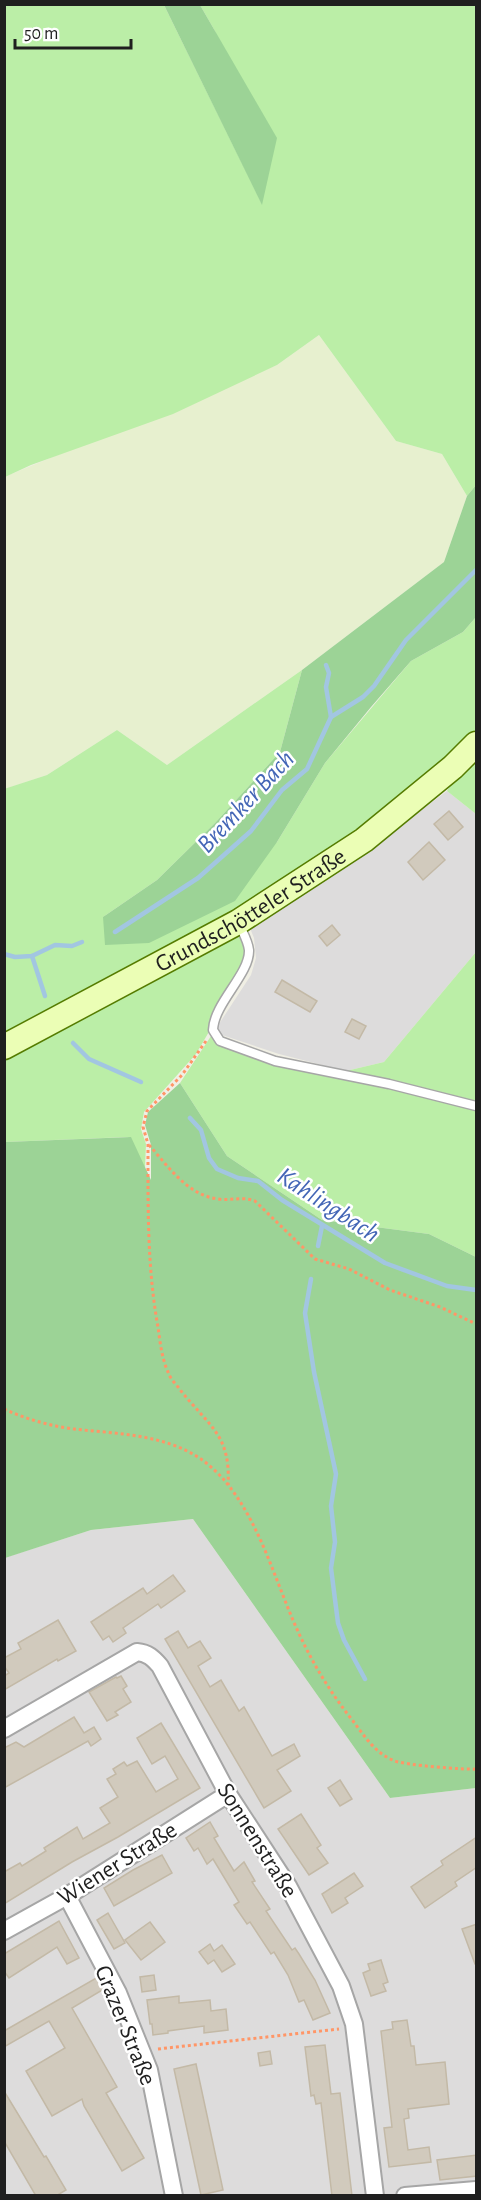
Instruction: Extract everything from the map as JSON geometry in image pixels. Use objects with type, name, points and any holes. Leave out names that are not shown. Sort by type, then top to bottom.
[{"type":"main road","name":"Grundschötteler Straße","points":[[4,1047],[238,922],[364,840],[453,767],[477,744]]},
{"type":"street","name":"Sonnenstraße","points":[[4,1729],[137,1652],[152,1656],[160,1666],[228,1794],[288,1886],[340,1986],[355,2027],[375,2196]]},
{"type":"street","name":"Wiener Straße","points":[[4,1930],[67,1896],[228,1794]]},
{"type":"street","name":"Grazer Straße","points":[[67,1896],[118,1993],[149,2070],[174,2196]]},
{"type":"street","points":[[405,2196],[477,2190]]},
{"type":"lane","points":[[238,922],[247,940],[248,958],[215,1016],[213,1030],[220,1041],[275,1061],[389,1084],[477,1106]]},
{"type":"path","points":[[213,1030],[182,1075],[147,1111],[143,1127],[148,1144],[150,1264],[161,1346],[168,1374],[191,1403],[211,1422],[225,1447],[229,1467],[228,1485]]},
{"type":"path","points":[[148,1144],[185,1185],[217,1199],[246,1198],[255,1201],[315,1259],[349,1269],[390,1290],[440,1307],[477,1324]]},
{"type":"path","points":[[4,1408],[27,1419],[72,1429],[122,1432],[152,1439],[186,1451],[205,1462],[228,1485],[255,1526],[302,1641],[334,1697],[373,1748],[396,1762],[477,1769]]},
{"type":"path","points":[[141,2051],[355,2027]]},
{"type":"shaded area","points":[[447,791],[476,814],[476,952],[384,1062],[346,1071],[279,1054],[222,1035],[217,1027],[251,975],[256,958],[254,938],[250,928],[369,849]]},
{"type":"shaded area","points":[[193,1519],[390,1798],[476,1788],[476,2195],[5,2195],[4,1558],[91,1530]]},
{"type":"green space","points":[[4,5],[164,5],[262,204],[215,31],[200,5],[476,5],[476,485],[467,496],[442,454],[396,441],[319,335],[277,365],[173,414],[31,465],[5,477]]},
{"type":"green space","points":[[164,5],[200,5],[277,138],[262,205]]},
{"type":"green space","points":[[319,335],[396,441],[442,454],[467,496],[444,562],[302,670],[167,765],[117,730],[47,775],[5,789],[4,477],[277,365]]},
{"type":"green space","points":[[476,485],[476,617],[463,632],[411,661],[371,707],[325,763],[277,842],[235,901],[149,943],[105,945],[103,917],[157,880],[215,823],[280,752],[302,670],[444,562],[467,496]]},
{"type":"green space","points":[[476,617],[476,744],[364,840],[5,1047],[4,789],[47,775],[117,730],[167,765],[302,670],[280,752],[215,823],[157,880],[103,917],[277,842],[325,763],[411,661],[463,632]]},
{"type":"green space","points":[[476,754],[476,814],[447,791],[457,774]]},
{"type":"green space","points":[[238,930],[244,941],[246,958],[212,1016],[210,1030],[196,1054],[144,1112],[141,1129],[146,1144],[145,1168],[128,1137],[5,1142],[5,1056]]},
{"type":"green space","points":[[476,952],[476,1103],[346,1071],[384,1062]]},
{"type":"green space","points":[[213,1033],[248,1053],[476,1107],[476,1257],[429,1234],[322,1220],[227,1156],[180,1083]]},
{"type":"green space","points":[[180,1083],[227,1156],[322,1220],[429,1234],[476,1257],[476,1788],[390,1798],[193,1519],[91,1530],[5,1558],[5,1142],[131,1137],[151,1180],[151,1145],[145,1125],[148,1112]]},
{"type":"building","points":[[449,811],[463,827],[448,840],[434,824]]},
{"type":"building","points":[[429,842],[445,860],[423,880],[408,862]]},
{"type":"building","points":[[332,925],[340,935],[327,946],[319,936]]},
{"type":"building","points":[[282,980],[317,1001],[310,1012],[275,992]]},
{"type":"building","points":[[352,1019],[366,1026],[359,1039],[345,1032]]},
{"type":"building","points":[[173,1575],[185,1591],[161,1608],[158,1604],[123,1628],[126,1633],[113,1642],[109,1636],[103,1640],[91,1622],[143,1588],[147,1594]]},
{"type":"building","points":[[58,1620],[76,1651],[58,1661],[57,1659],[4,1690],[4,1676],[9,1673],[4,1666],[4,1658],[21,1649],[18,1643]]},
{"type":"building","points":[[178,1631],[188,1648],[200,1641],[211,1658],[198,1666],[210,1687],[221,1680],[239,1711],[244,1707],[272,1756],[294,1744],[300,1756],[277,1770],[291,1791],[264,1808],[165,1639]]},
{"type":"building","points":[[121,1676],[127,1686],[123,1689],[131,1702],[115,1712],[118,1715],[107,1721],[89,1692]]},
{"type":"building","points":[[74,1717],[84,1733],[94,1727],[101,1739],[91,1746],[88,1741],[4,1788],[4,1748],[16,1742],[24,1747]]},
{"type":"building","points":[[161,1723],[200,1788],[4,1904],[4,1872],[20,1863],[22,1866],[46,1851],[44,1848],[77,1827],[83,1839],[110,1823],[100,1808],[118,1797],[107,1779],[116,1774],[113,1769],[124,1762],[127,1766],[137,1761],[156,1792],[178,1779],[165,1756],[152,1764],[137,1738]]},
{"type":"building","points":[[340,1780],[352,1799],[340,1806],[328,1788]]},
{"type":"building","points":[[301,1814],[321,1845],[317,1848],[328,1863],[309,1875],[278,1829]]},
{"type":"building","points":[[210,1822],[218,1836],[214,1838],[234,1871],[244,1862],[255,1881],[252,1882],[270,1909],[266,1911],[292,1950],[295,1948],[299,1954],[315,1980],[330,2013],[313,2020],[304,2000],[299,2002],[288,1975],[274,1952],[271,1954],[250,1922],[247,1924],[234,1905],[239,1902],[213,1859],[207,1864],[198,1848],[194,1851],[186,1838]]},
{"type":"building","points":[[477,1837],[477,1867],[455,1882],[457,1886],[425,1908],[411,1887],[443,1865],[441,1861]]},
{"type":"building","points":[[162,1855],[172,1873],[114,1906],[104,1888]]},
{"type":"building","points":[[354,1873],[363,1886],[345,1898],[348,1903],[332,1913],[322,1894]]},
{"type":"building","points":[[108,1913],[125,1943],[114,1949],[97,1920]]},
{"type":"building","points":[[59,1921],[79,1958],[67,1964],[57,1947],[9,1978],[4,1971],[4,1954]]},
{"type":"building","points":[[150,1922],[165,1942],[141,1960],[125,1940]]},
{"type":"building","points":[[477,1924],[477,1964],[475,1964],[462,1929]]},
{"type":"building","points":[[210,1944],[214,1951],[222,1945],[235,1964],[222,1972],[214,1960],[208,1964],[199,1952]]},
{"type":"building","points":[[381,1960],[388,1982],[383,1984],[386,1991],[371,1996],[363,1973],[370,1970],[368,1964]]},
{"type":"building","points":[[154,1975],[156,1990],[142,1992],[140,1977]]},
{"type":"building","points":[[98,1977],[104,1989],[72,2008],[117,2087],[106,2093],[144,2158],[122,2171],[82,2099],[52,2116],[26,2071],[65,2048],[49,2021],[4,2047],[4,2031]]},
{"type":"building","points":[[179,1996],[179,2003],[210,2000],[211,2011],[226,2009],[228,2030],[204,2033],[204,2026],[153,2035],[147,2000]]},
{"type":"building","points":[[407,2020],[416,2065],[445,2062],[449,2104],[408,2109],[409,2118],[404,2119],[408,2150],[429,2147],[431,2162],[389,2167],[384,2128],[392,2127],[381,2031],[393,2029],[392,2022]]},
{"type":"building","points":[[325,2045],[331,2094],[340,2093],[352,2196],[332,2196],[321,2103],[316,2104],[314,2095],[311,2096],[305,2047]]},
{"type":"building","points":[[270,2051],[272,2064],[260,2066],[258,2053]]},
{"type":"building","points":[[196,2064],[223,2190],[201,2195],[174,2069]]},
{"type":"building","points":[[4,2091],[66,2190],[56,2196],[36,2196],[4,2141]]},
{"type":"building","points":[[477,2155],[477,2176],[440,2180],[437,2160]]},
{"type":"waterway","name":"Bremker Bach","points":[[115,932],[198,878],[251,831],[282,790],[307,769],[331,717],[363,697],[374,686],[406,640],[476,570]]},
{"type":"waterway","points":[[326,665],[329,673],[326,687],[331,717]]},
{"type":"waterway","name":"Bremker Bach","points":[[4,954],[15,957],[32,956],[55,945],[72,946],[82,942]]},
{"type":"waterway","points":[[32,956],[45,996]]},
{"type":"waterway","points":[[73,1043],[89,1059],[141,1082]]},
{"type":"waterway","name":"Kahlingbach","points":[[190,1118],[201,1130],[209,1158],[217,1169],[238,1178],[258,1181],[282,1200],[385,1263],[447,1286],[476,1290]]},
{"type":"waterway","points":[[318,1246],[322,1226]]},
{"type":"waterway","points":[[311,1279],[305,1313],[314,1372],[336,1474],[331,1506],[335,1542],[331,1568],[338,1623],[344,1640],[365,1679]]}]
